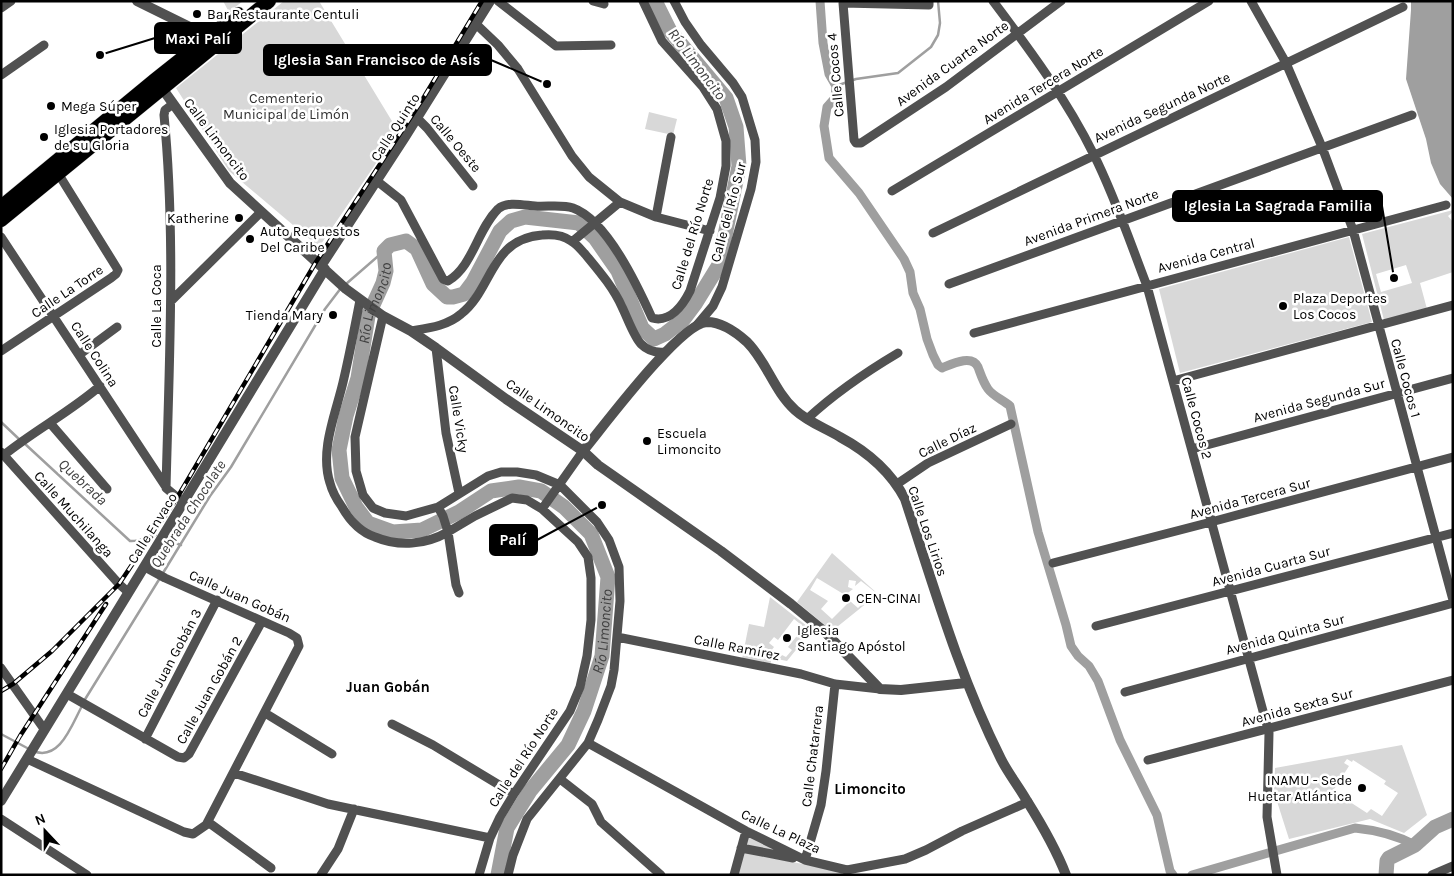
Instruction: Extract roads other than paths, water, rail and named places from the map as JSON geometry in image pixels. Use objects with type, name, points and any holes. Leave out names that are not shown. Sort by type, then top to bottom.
[{"type":"highway","points":[[213,41],[254,1]]},
{"type":"highway","points":[[1,220],[55,169],[158,84],[213,41],[269,1]]},
{"type":"highway","points":[[3,201],[55,169]]},
{"type":"street","points":[[1,8],[11,1]]},
{"type":"street","points":[[137,1],[213,41]]},
{"type":"street","name":"Calle Quinto","points":[[323,268],[490,1]]},
{"type":"street","points":[[498,1],[556,46],[611,46]]},
{"type":"street","points":[[593,1],[604,4]]},
{"type":"street","name":"Calle del Río Norte","points":[[376,181],[401,200],[443,279],[448,281],[458,276],[485,227],[500,207],[512,204],[572,208],[588,216],[596,224],[632,275],[652,318],[658,320],[676,312],[684,303],[690,291],[720,198],[726,166],[726,141],[717,109],[703,87],[662,41],[643,1]]},
{"type":"street","name":"Calle del Río Sur","points":[[674,1],[685,22],[701,45],[742,96],[756,140],[756,162],[751,188],[722,287],[713,306],[697,325]]},
{"type":"street","name":"Calle Cocos 2","points":[[993,1],[1058,92],[1094,154],[1147,286],[1267,729],[1269,765],[1267,817],[1276,871]]},
{"type":"street","name":"Avenida Cuarta Norte","points":[[858,144],[946,87],[1061,1]]},
{"type":"street","name":"Avenida Tercera Norte","points":[[892,191],[1209,1]]},
{"type":"street","name":"Calle Cocos 1","points":[[1251,1],[1286,63],[1322,147],[1352,230],[1416,468],[1437,537],[1453,602]]},
{"type":"street","name":"Calle Cocos 4","points":[[858,144],[854,140],[843,3],[928,3]]},
{"type":"street","name":"Avenida Segunda Norte","points":[[933,233],[1403,7]]},
{"type":"street","points":[[476,24],[498,45],[518,69],[572,156],[589,177],[620,202],[656,217],[710,231]]},
{"type":"street","points":[[1,75],[44,45]]},
{"type":"street","name":"Calle Limoncito","points":[[158,84],[230,183],[343,286],[380,314],[411,331],[583,451],[598,465],[721,551],[824,631],[880,688]]},
{"type":"street","name":"Calle La Coca","points":[[166,488],[171,301],[169,165],[164,115],[165,110],[173,104]]},
{"type":"street","name":"Avenida Primera Norte","points":[[949,284],[1412,115]]},
{"type":"street","name":"Calle Oeste","points":[[417,118],[428,128],[474,186]]},
{"type":"street","points":[[656,217],[670,137]]},
{"type":"street","name":"Calle La Torre","points":[[1,351],[112,278],[118,270],[55,169]]},
{"type":"street","points":[[573,242],[620,202]]},
{"type":"street","name":"Avenida Central","points":[[974,333],[1446,205]]},
{"type":"street","points":[[171,301],[260,212]]},
{"type":"street","points":[[411,331],[442,325],[460,316],[470,307],[496,263],[516,242],[529,237],[544,235],[562,236],[573,242],[612,287],[640,343],[650,351],[657,353],[665,352]]},
{"type":"street","name":"Calle Colina","points":[[1,237],[166,488]]},
{"type":"street","name":"Calle Envaco","points":[[1,801],[44,729],[70,695],[128,592],[184,503],[323,268]]},
{"type":"street","name":"Calle del Río Norte","points":[[363,301],[330,435],[326,462],[330,484],[348,518],[364,533],[387,542],[403,544],[434,540],[447,529],[512,498],[526,500],[543,507],[578,542],[588,557],[591,578],[591,620],[587,656],[580,686],[570,711],[514,794],[490,838],[479,875]]},
{"type":"street","points":[[1173,382],[1378,324],[1453,305]]},
{"type":"street","points":[[380,314],[355,437],[356,471],[363,495],[373,508],[385,513],[406,516],[438,507],[488,476],[501,472],[536,475],[557,489],[600,527],[615,553],[619,567],[620,601],[611,686],[588,743],[527,819],[513,854],[508,875]]},
{"type":"street","name":"Calle Los Lirios","points":[[697,325],[706,322],[723,326],[746,341],[754,349],[783,397],[795,410],[807,419],[858,448],[888,473],[897,484],[904,499],[966,683],[1002,761],[1058,855],[1066,875]]},
{"type":"street","points":[[543,507],[583,451],[665,352],[697,325]]},
{"type":"street","points":[[79,355],[117,327]]},
{"type":"street","name":"Calle Vicky","points":[[436,348],[446,433],[459,493]]},
{"type":"street","points":[[807,419],[857,378],[898,353]]},
{"type":"street","name":"Avenida Segunda Sur","points":[[1192,449],[1453,378]]},
{"type":"street","points":[[3,454],[78,405],[100,386]]},
{"type":"street","points":[[50,423],[107,489]]},
{"type":"street","name":"Calle Díaz","points":[[897,484],[928,463],[1011,424]]},
{"type":"street","name":"Calle Muchilanga","points":[[3,454],[128,592]]},
{"type":"street","name":"Avenida Tercera Sur","points":[[1053,563],[1453,457]]},
{"type":"street","points":[[166,488],[184,503]]},
{"type":"street","points":[[438,507],[447,529],[459,593]]},
{"type":"street","name":"Avenida Cuarta Sur","points":[[1096,626],[1453,533]]},
{"type":"street","name":"Calle Juan Gobán","points":[[145,567],[161,576],[289,632],[297,638],[299,646],[208,822]]},
{"type":"street","name":"Calle Juan Gobán 3","points":[[145,739],[217,600]]},
{"type":"street","name":"Avenida Quinta Sur","points":[[1125,692],[1453,602]]},
{"type":"street","name":"Calle Juan Gobán 2","points":[[70,695],[178,757],[187,757],[262,621]]},
{"type":"street","name":"Calle Ramírez","points":[[617,637],[801,674],[834,684],[880,688]]},
{"type":"street","points":[[1,668],[44,729]]},
{"type":"street","name":"Avenida Sexta Sur","points":[[1148,760],[1453,680]]},
{"type":"street","points":[[880,688],[901,690],[966,683]]},
{"type":"street","name":"Calle Chatarrera","points":[[805,860],[820,805],[826,771],[834,684]]},
{"type":"street","points":[[265,712],[332,754]]},
{"type":"street","points":[[392,724],[433,745],[514,794]]},
{"type":"street","name":"Calle La Plaza","points":[[588,743],[746,831],[805,860],[847,873],[905,859],[1028,802]]},
{"type":"street","points":[[30,753],[184,832],[193,834],[208,822],[271,868]]},
{"type":"street","points":[[234,773],[328,804],[490,838]]},
{"type":"street","points":[[560,778],[592,804],[601,822],[661,875]]},
{"type":"street","points":[[321,875],[338,849],[354,809]]},
{"type":"street","points":[[1,819],[87,875]]},
{"type":"street","points":[[734,875],[746,831]]},
{"type":"street","points":[[741,848],[805,860]]},
{"type":"street","points":[[1432,875],[1453,866]]},
{"type":"waterway","name":"Río Limoncito","points":[[498,875],[507,828],[530,791],[568,745],[584,711],[602,656],[608,577],[591,534],[564,507],[541,491],[519,487],[491,491],[459,512],[422,530],[393,532],[368,523],[356,507],[342,478],[339,450],[346,416],[358,378],[368,316],[383,283],[386,271],[384,251],[390,245],[406,241],[417,249],[433,284],[447,297],[453,297],[464,294],[473,282],[500,231],[511,221],[525,217],[579,223],[595,238],[618,271],[642,328],[654,339],[665,334],[683,320],[695,304],[719,265],[739,166],[736,127],[726,98],[670,31],[655,1]]},
{"type":"waterway","points":[[820,1],[823,43],[829,74],[836,86],[835,98],[827,107],[824,126],[829,158],[859,193],[904,259],[910,272],[913,293],[920,309],[927,339],[938,365],[942,368],[962,361],[975,363],[988,389],[1010,406],[1038,532],[1071,646],[1089,666],[1098,681],[1120,740],[1157,815],[1170,871],[1173,875]]},
{"type":"waterway","points":[[836,86],[856,79],[898,73],[931,47],[938,35],[940,23],[938,1]]},
{"type":"waterway","name":"Quebrada Chocolate","points":[[346,284],[384,251]]},
{"type":"waterway","name":"Quebrada Chocolate","points":[[163,573],[210,496],[231,467],[325,309],[341,288]]},
{"type":"waterway","name":"Quebrada","points":[[1,422],[20,440]]},
{"type":"waterway","name":"Quebrada","points":[[24,443],[130,541],[137,541],[156,535]]},
{"type":"waterway","name":"Quebrada","points":[[167,540],[181,545]]},
{"type":"waterway","name":"Quebrada Chocolate","points":[[84,701],[160,578]]},
{"type":"waterway","name":"Quebrada Chocolate","points":[[33,751],[42,753],[51,751],[58,746],[69,731],[82,706]]},
{"type":"waterway","name":"Quebrada Chocolate","points":[[1,734],[29,749]]},
{"type":"waterway","points":[[1386,875],[1389,858],[1415,845],[1435,827],[1453,819]]},
{"type":"waterway","points":[[1192,875],[1355,828],[1400,838],[1415,845]]},
{"type":"railway","points":[[1,691],[13,684],[52,651],[119,584],[177,498],[316,262],[424,97],[482,1]]},
{"type":"railway","points":[[1,769],[20,736],[106,604]]},
{"type":"place","name":"Bar Restaurante Centuli","points":[[197,14]]},
{"type":"place","name":"Maxi Palí","points":[[100,55]]},
{"type":"place","name":"Iglesia San Francisco de Asís","points":[[547,84]]},
{"type":"place","name":"Mega Súper","points":[[51,106]]},
{"type":"place","name":"Iglesia Portadores de su Gloria","points":[[44,137]]},
{"type":"place","name":"Katherine","points":[[239,218]]},
{"type":"place","name":"Auto Requestos Del Caribe","points":[[250,239]]},
{"type":"place","name":"Iglesia La Sagrada Familia","points":[[1394,278]]},
{"type":"place","name":"Plaza Deportes Los Cocos","points":[[1283,306]]},
{"type":"place","name":"Tienda Mary","points":[[333,315]]},
{"type":"place","name":"Escuela Limoncito","points":[[647,441]]},
{"type":"place","name":"Palí","points":[[602,505]]},
{"type":"place","name":"CEN-CINAI","points":[[846,598]]},
{"type":"place","name":"Iglesia Santiago Apóstol","points":[[787,638]]},
{"type":"place","name":"INAMU - Sede Huetar Atlántica","points":[[1362,788]]},
{"type":"district","name":"Juan Gobán","points":[[388,687]]},
{"type":"district","name":"Limoncito","points":[[870,789]]},
{"type":"park label","name":"Cementerio Municipal de Limón","points":[[286,106]]}]
